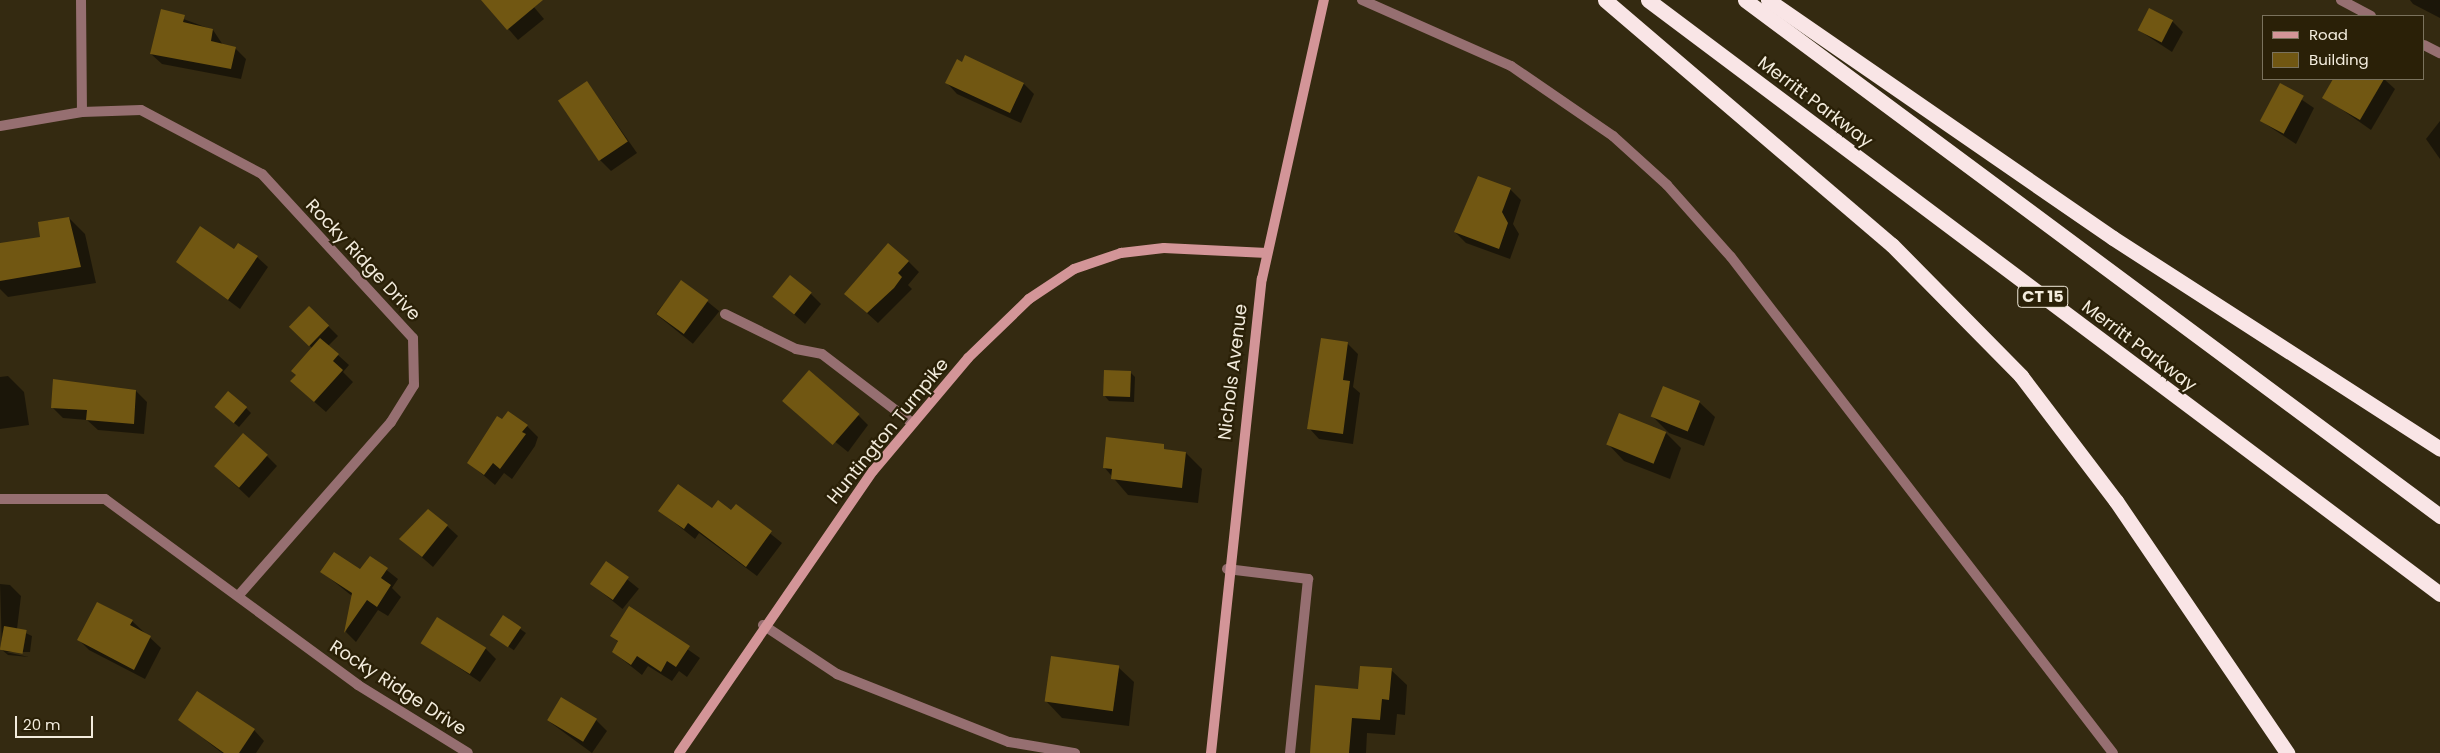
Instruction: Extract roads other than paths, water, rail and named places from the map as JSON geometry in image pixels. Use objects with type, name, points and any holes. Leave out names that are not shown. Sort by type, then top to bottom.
[{"type":"highway","points":[[1605,0],[1892,245],[2021,376],[2116,501],[2287,753]]},
{"type":"highway","name":"Merritt Parkway","points":[[1648,0],[2440,594]]},
{"type":"highway","points":[[1745,0],[2440,516]]},
{"type":"highway","points":[[1768,0],[2113,238],[2440,449]]},
{"type":"main road","name":"Nichols Avenue","points":[[1211,753],[1227,569],[1267,253],[1324,0]]},
{"type":"main road","name":"Huntington Turnpike","points":[[679,753],[763,625],[911,422],[1030,298],[1074,269],[1121,253],[1164,248],[1267,253]]},
{"type":"street","points":[[81,0],[82,112]]},
{"type":"street","points":[[1362,0],[1511,66],[1613,136],[1667,185],[1731,257],[2114,753]]},
{"type":"street","points":[[2342,0],[2369,15]]},
{"type":"street","points":[[2425,46],[2440,53]]},
{"type":"street","name":"Rocky Ridge Drive","points":[[0,126],[82,112],[141,110],[262,174],[413,338],[414,385],[391,422],[240,595]]},
{"type":"street","points":[[725,314],[796,349],[822,354],[911,422]]},
{"type":"street","name":"Rocky Ridge Drive","points":[[0,499],[105,499],[240,595],[358,685],[468,753]]},
{"type":"street","points":[[1227,569],[1308,579],[1290,753]]},
{"type":"street","points":[[763,625],[837,674],[1009,742],[1075,753]]}]
